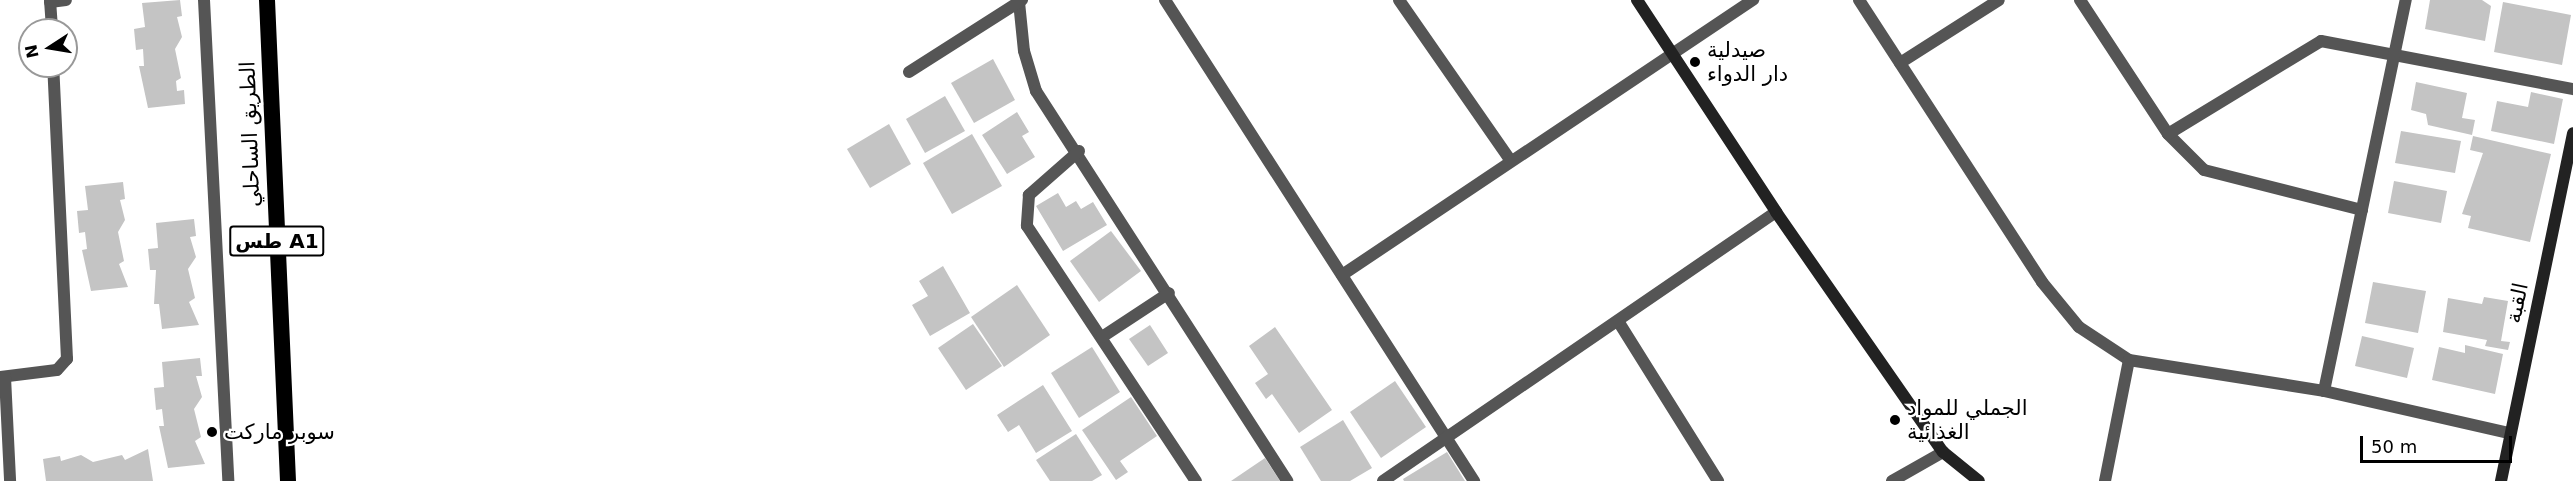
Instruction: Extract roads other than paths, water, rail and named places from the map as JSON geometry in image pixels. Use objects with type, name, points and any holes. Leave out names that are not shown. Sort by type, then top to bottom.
[{"type":"highway","name":"الطريق الساحلي","points":[[267,0],[288,481]]},
{"type":"main road","points":[[1637,0],[1776,212],[1943,452],[1979,481]]},
{"type":"main road","name":"القبة","points":[[2501,481],[2509,433],[2573,133]]},
{"type":"street","points":[[51,18],[50,1],[66,0]]},
{"type":"street","points":[[204,0],[228,481]]},
{"type":"street","points":[[1166,0],[1474,481]]},
{"type":"street","points":[[1399,0],[1510,160]]},
{"type":"street","points":[[1342,275],[1670,52],[1753,0]]},
{"type":"street","points":[[1859,0],[2042,282],[2079,327],[2129,360],[2324,392],[2509,433]]},
{"type":"street","points":[[1900,63],[1999,0]]},
{"type":"street","points":[[2080,0],[2168,134],[2204,170],[2223,178],[2362,210]]},
{"type":"street","points":[[2324,392],[2406,0]]},
{"type":"street","points":[[909,72],[1021,1],[1024,51],[1036,91],[1079,151],[1287,481]]},
{"type":"street","points":[[2168,134],[2322,41],[2395,53],[2573,89]]},
{"type":"street","points":[[10,481],[3,377],[57,370],[67,359],[54,78]]},
{"type":"street","points":[[1079,151],[1029,195],[1025,211],[1028,226],[1196,481]]},
{"type":"street","points":[[1383,481],[1447,441],[1776,212]]},
{"type":"street","points":[[1101,337],[1169,293]]},
{"type":"street","points":[[1618,321],[1718,481]]},
{"type":"street","points":[[2105,481],[2129,360]]},
{"type":"street","points":[[1892,481],[1943,452]]},
{"type":"place","name":"صيدلية دار الدواء","points":[[1695,62]]},
{"type":"place","name":"الجملي للمواد الغذائية","points":[[1895,420]]},
{"type":"place","name":"سوبر ماركت","points":[[212,432]]}]
